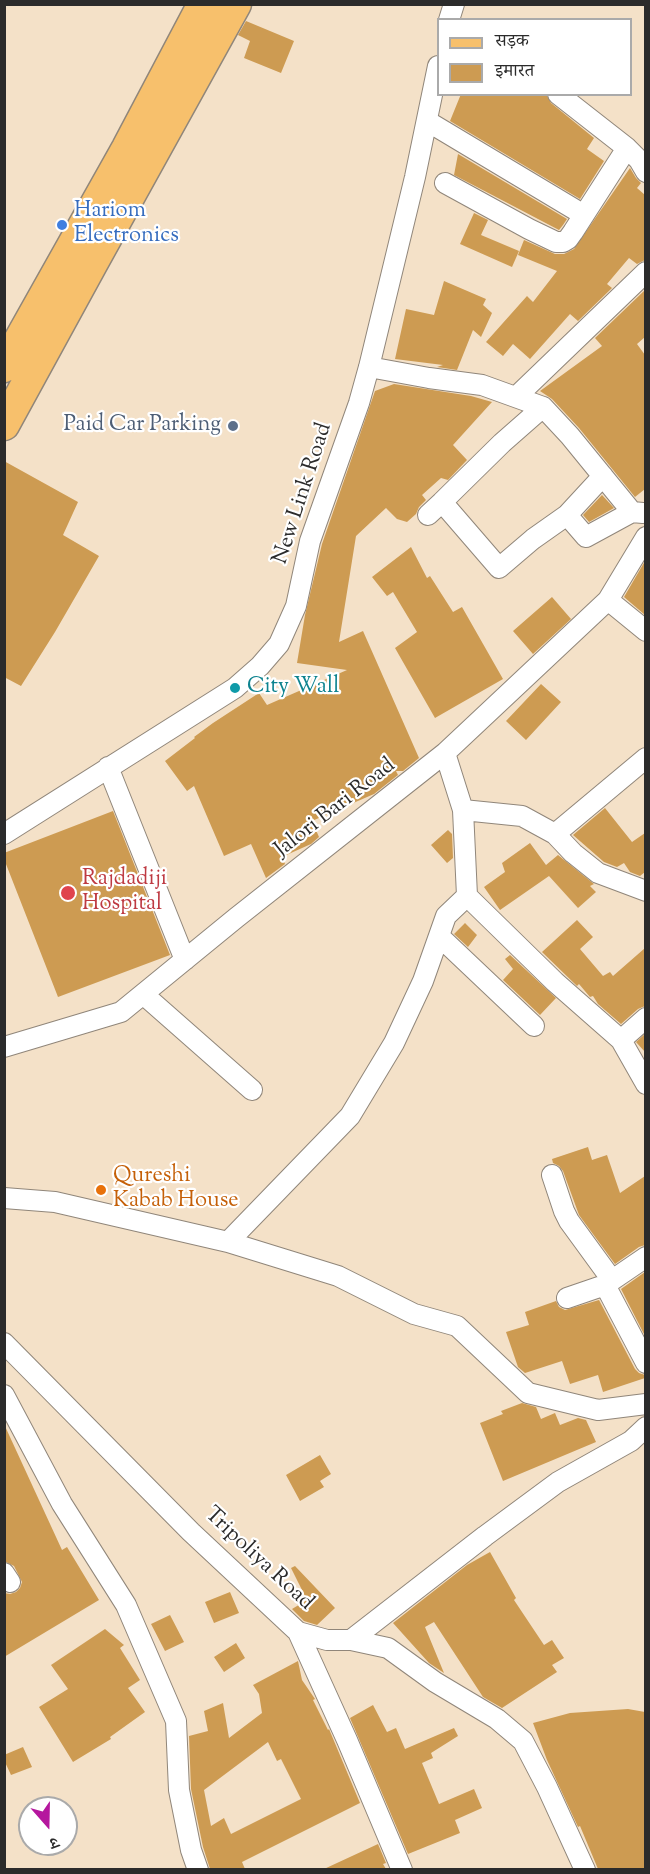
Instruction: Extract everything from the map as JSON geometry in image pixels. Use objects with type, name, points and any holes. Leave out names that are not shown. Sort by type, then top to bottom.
[{"type":"main road","points":[[4,367],[127,148],[203,4]]},
{"type":"main road","points":[[4,425],[236,4]]},
{"type":"street","name":"New Link Road","points":[[4,834],[235,688],[260,666],[279,644],[296,606],[310,541],[369,367],[437,71]]},
{"type":"street","points":[[445,183],[556,242],[568,239],[584,215],[639,157],[561,96]]},
{"type":"street","points":[[427,121],[584,215]]},
{"type":"street","points":[[516,397],[645,272]]},
{"type":"street","points":[[369,367],[482,385],[543,408],[639,513],[586,537],[567,515]]},
{"type":"street","points":[[543,408],[502,443],[435,508],[499,568],[533,539],[567,515],[603,476]]},
{"type":"street","name":"Jalori Bari Road","points":[[4,1047],[121,1012],[445,753],[608,600],[645,537]]},
{"type":"street","points":[[608,600],[645,632]]},
{"type":"street","points":[[445,753],[463,810],[467,896],[555,982],[621,1040],[645,1084]]},
{"type":"street","points":[[555,834],[645,758]]},
{"type":"street","points":[[108,767],[185,960]]},
{"type":"street","points":[[463,810],[522,816],[555,834],[573,854],[598,873],[645,891]]},
{"type":"street","points":[[228,1242],[350,1116],[394,1043],[423,981],[446,916],[467,896]]},
{"type":"street","points":[[439,936],[534,1026]]},
{"type":"street","points":[[143,994],[252,1090]]},
{"type":"street","points":[[621,1040],[645,1018]]},
{"type":"street","points":[[552,1175],[564,1211],[608,1283],[645,1363]]},
{"type":"street","points":[[4,1198],[55,1202],[228,1242],[338,1276],[414,1314],[457,1326],[528,1393],[598,1410],[645,1404]]},
{"type":"street","points":[[567,1298],[608,1283],[645,1257]]},
{"type":"street","name":"Tripoliya Road","points":[[4,1343],[191,1532],[297,1632],[327,1640],[351,1640],[388,1648],[435,1682],[497,1719],[523,1741],[547,1786],[585,1869]]},
{"type":"street","points":[[4,1395],[10,1420],[126,1605],[176,1721],[179,1790],[191,1850],[198,1869]]},
{"type":"street","points":[[351,1640],[558,1482],[631,1440],[645,1427]]},
{"type":"street","points":[[297,1632],[347,1740],[402,1869]]},
{"type":"building","points":[[246,21],[294,41],[281,73],[244,58],[250,41],[238,35]]},
{"type":"building","points":[[460,96],[547,96],[551,103],[594,138],[587,149],[604,161],[580,199],[450,121]]},
{"type":"building","points":[[458,154],[567,219],[559,230],[454,175]]},
{"type":"building","points":[[630,168],[641,183],[637,188],[645,195],[645,260],[637,264],[629,258],[607,284],[612,288],[578,321],[570,314],[530,359],[513,344],[503,356],[486,342],[527,296],[533,302],[557,271],[518,255],[524,240],[555,254],[564,254],[574,249]]},
{"type":"building","points":[[474,213],[488,220],[481,235],[519,251],[512,267],[460,244]]},
{"type":"building","points":[[444,281],[486,299],[483,305],[492,313],[481,337],[473,330],[457,370],[437,367],[443,365],[395,359],[406,309],[434,315]]},
{"type":"building","points":[[645,290],[645,337],[637,344],[645,355],[645,489],[635,497],[579,428],[552,399],[540,391],[602,346],[595,338]]},
{"type":"building","points":[[394,384],[471,396],[492,402],[453,445],[467,460],[448,480],[441,478],[422,495],[426,500],[416,514],[407,522],[397,519],[386,508],[356,536],[339,642],[363,631],[419,758],[403,771],[396,771],[398,775],[374,794],[312,821],[319,837],[311,844],[282,857],[285,864],[266,878],[251,844],[224,856],[194,786],[187,791],[165,761],[213,723],[259,693],[267,705],[347,670],[297,663],[305,615],[322,544],[375,391]]},
{"type":"building","points":[[4,461],[78,502],[63,535],[99,556],[21,686],[4,677]]},
{"type":"building","points":[[602,495],[614,508],[589,522],[583,515]]},
{"type":"building","points":[[411,547],[427,578],[430,576],[453,612],[462,607],[503,679],[435,718],[395,648],[417,632],[393,592],[387,596],[372,577]]},
{"type":"building","points":[[645,561],[645,615],[624,597]]},
{"type":"building","points":[[552,597],[571,619],[533,654],[513,631]]},
{"type":"building","points":[[541,684],[561,702],[526,740],[506,721]]},
{"type":"building","points":[[605,808],[632,842],[645,833],[645,872],[640,876],[630,872],[624,863],[617,867],[604,862],[573,835]]},
{"type":"building","points":[[113,811],[170,955],[58,997],[4,859],[4,853]]},
{"type":"building","points":[[448,830],[452,834],[453,858],[447,863],[431,845]]},
{"type":"building","points":[[530,843],[546,865],[558,855],[594,884],[590,886],[596,892],[578,908],[549,876],[500,910],[484,887],[505,872],[502,863]]},
{"type":"building","points":[[577,920],[593,937],[580,949],[603,976],[610,972],[613,976],[645,948],[645,1006],[621,1024],[598,1004],[593,996],[590,997],[579,984],[577,986],[542,952]]},
{"type":"building","points":[[465,923],[477,935],[468,947],[454,934]]},
{"type":"building","points":[[510,955],[556,998],[540,1015],[503,980],[513,969],[505,959]]},
{"type":"building","points":[[645,1034],[645,1052],[636,1042]]},
{"type":"building","points":[[588,1147],[592,1160],[607,1155],[620,1193],[645,1176],[645,1245],[615,1264],[579,1215],[563,1171],[553,1163],[552,1159]]},
{"type":"building","points":[[645,1272],[645,1336],[621,1289]]},
{"type":"building","points":[[599,1300],[635,1369],[645,1375],[645,1378],[603,1392],[598,1375],[570,1384],[562,1361],[525,1373],[518,1367],[506,1332],[529,1325],[525,1312],[556,1301],[559,1307],[565,1310]]},
{"type":"building","points":[[522,1403],[536,1407],[541,1419],[555,1413],[560,1425],[578,1418],[586,1420],[596,1442],[503,1481],[480,1423],[503,1414],[501,1411]]},
{"type":"building","points":[[4,1424],[62,1550],[67,1547],[99,1600],[4,1657],[4,1593],[16,1592],[22,1582],[14,1566],[4,1561]]},
{"type":"building","points":[[320,1455],[331,1474],[320,1481],[324,1487],[300,1501],[286,1475]]},
{"type":"building","points":[[490,1552],[516,1598],[514,1600],[544,1645],[552,1640],[564,1658],[552,1665],[557,1672],[502,1708],[483,1697],[434,1622],[425,1627],[444,1673],[429,1663],[393,1623],[467,1565]]},
{"type":"building","points":[[295,1566],[335,1608],[317,1625],[304,1621],[292,1609],[307,1600],[291,1568]]},
{"type":"building","points":[[230,1592],[239,1613],[214,1623],[205,1602]]},
{"type":"building","points":[[170,1615],[184,1642],[165,1651],[151,1624]]},
{"type":"building","points":[[105,1629],[124,1645],[120,1648],[140,1680],[128,1688],[145,1712],[110,1737],[111,1739],[73,1762],[39,1707],[68,1689],[51,1665]]},
{"type":"building","points":[[236,1643],[245,1658],[224,1672],[214,1657]]},
{"type":"building","points":[[298,1661],[302,1680],[315,1699],[313,1700],[329,1729],[360,1803],[242,1862],[245,1869],[210,1869],[191,1789],[189,1736],[208,1731],[204,1711],[223,1703],[229,1738],[262,1713],[259,1694],[253,1685]],"holes":[[[268,1742],[277,1761],[281,1759],[301,1799],[231,1834],[224,1818],[211,1826],[204,1790]]]},
{"type":"building","points":[[373,1705],[387,1732],[396,1728],[405,1749],[454,1728],[458,1736],[431,1753],[433,1758],[422,1763],[439,1804],[474,1789],[482,1808],[455,1820],[460,1833],[408,1854],[350,1718]]},
{"type":"building","points":[[628,1709],[645,1712],[645,1869],[598,1869],[580,1826],[578,1827],[547,1760],[533,1723],[570,1713]]},
{"type":"building","points":[[23,1747],[32,1767],[11,1775],[4,1755]]},
{"type":"building","points":[[378,1844],[386,1863],[383,1864],[386,1869],[324,1869]]},
{"type":"place","name":"Hariom Electronics","points":[[62,225]]},
{"type":"place","name":"Paid Car Parking","points":[[233,426]]},
{"type":"place","name":"City Wall","points":[[235,688]]},
{"type":"place","name":"Rajdadiji Hospital","points":[[68,893]]},
{"type":"place","name":"Qureshi Kabab House","points":[[101,1190]]}]
